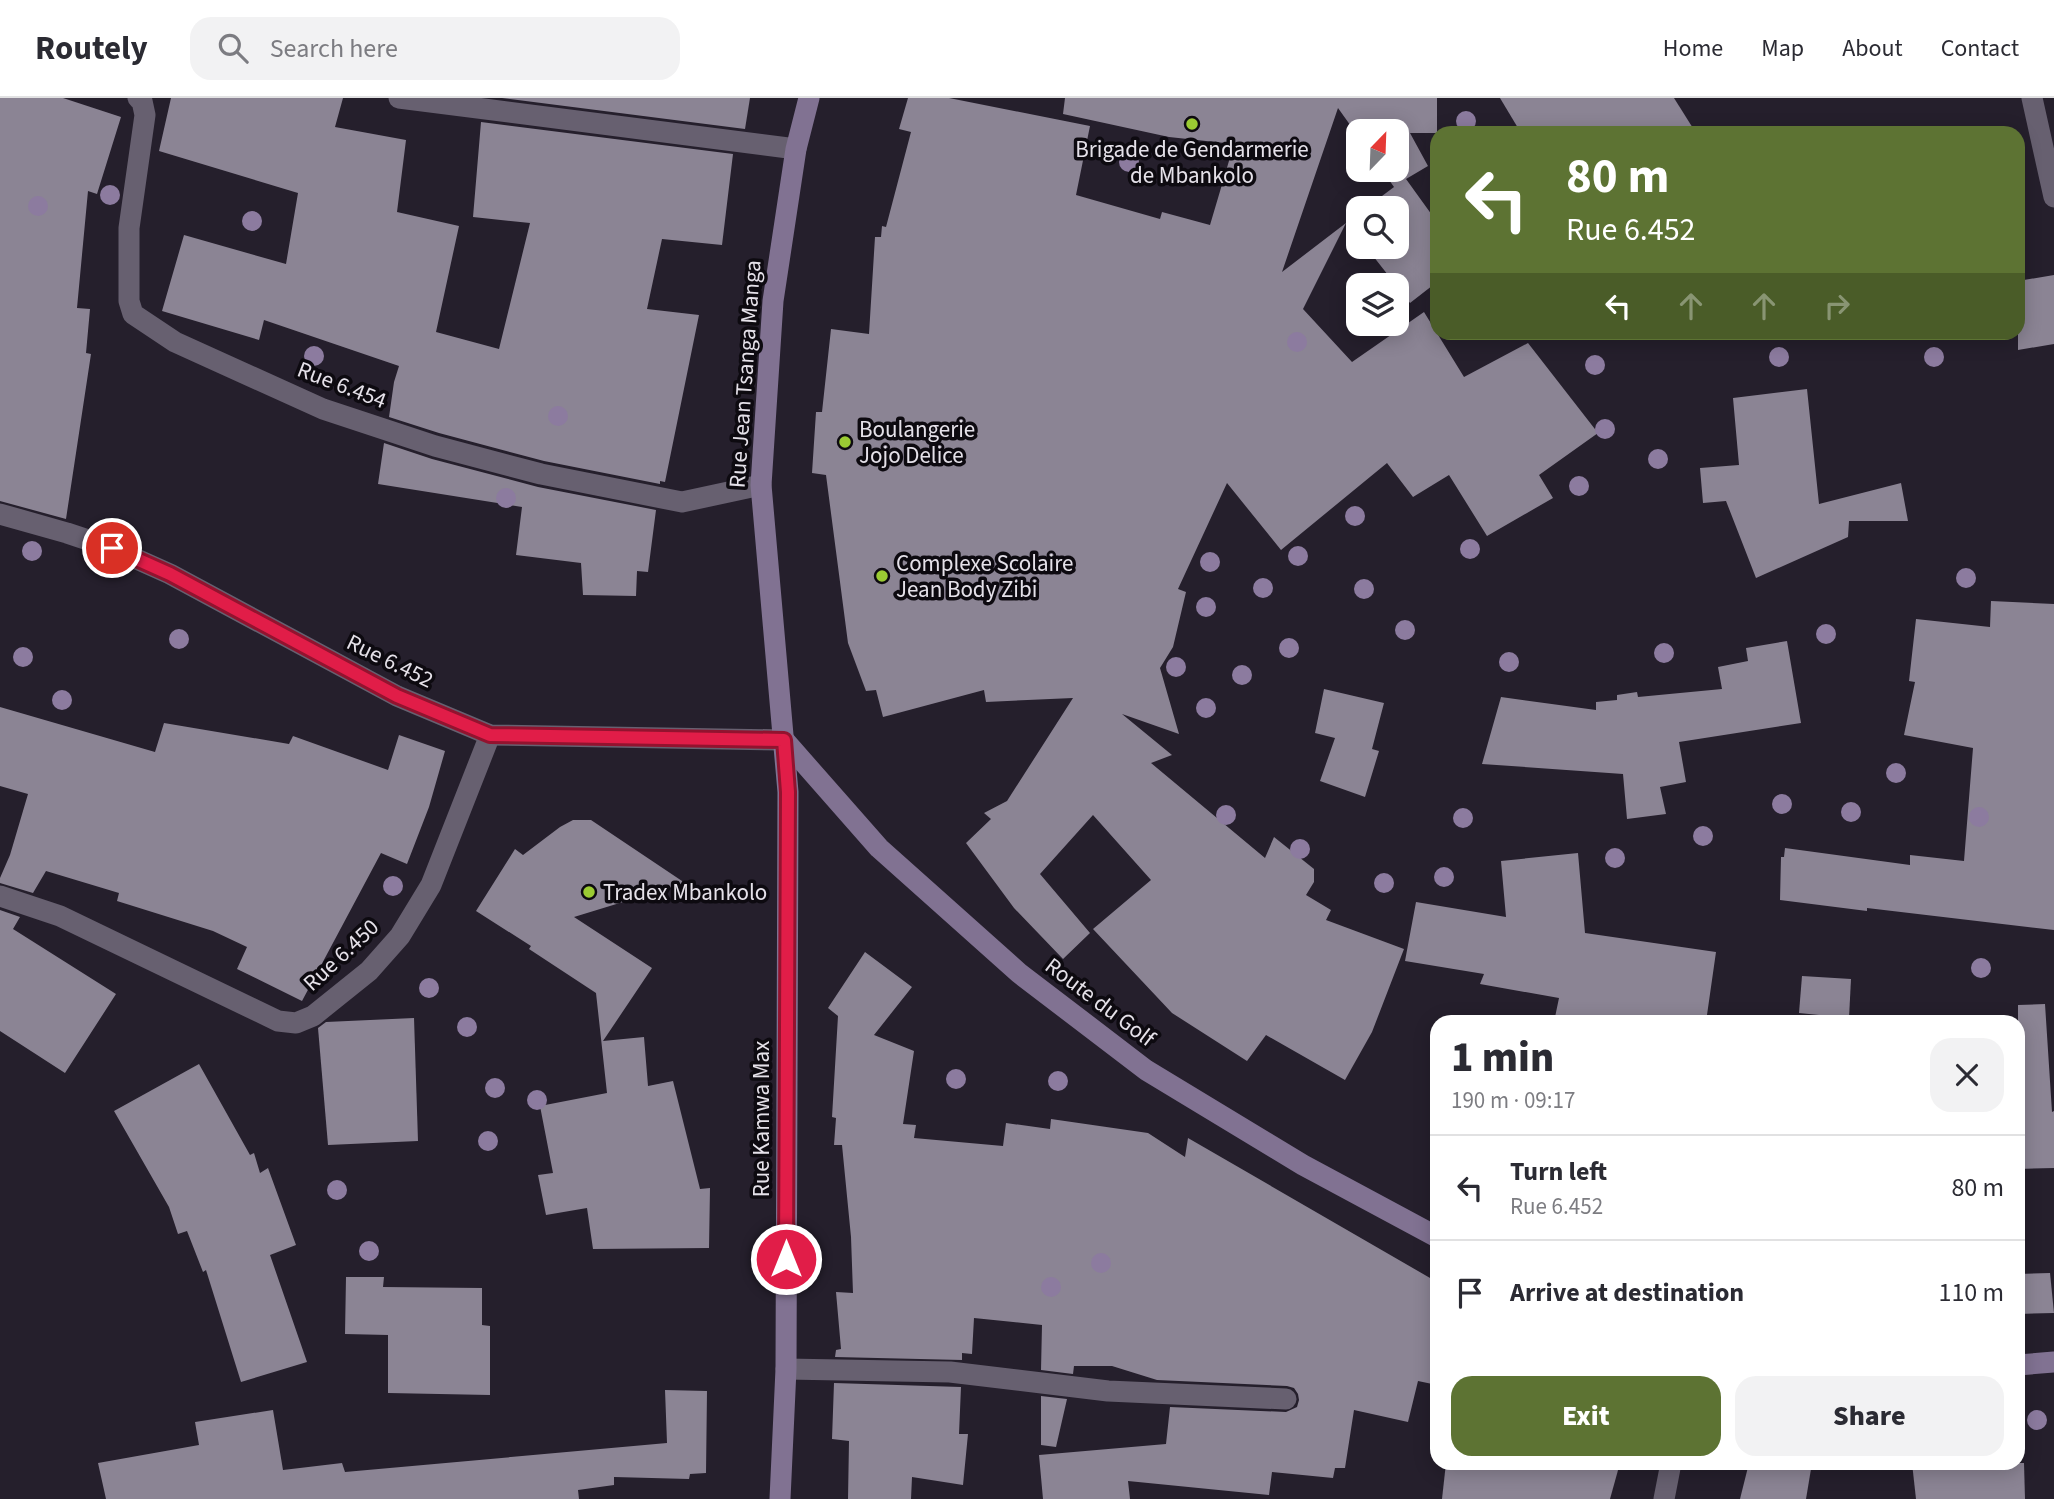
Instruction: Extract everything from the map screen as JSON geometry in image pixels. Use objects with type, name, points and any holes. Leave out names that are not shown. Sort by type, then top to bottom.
[{"type":"main road","name":"Rue Jean Tsanga Manga","points":[[784,740],[761,485],[774,301],[796,149],[809,98]]},
{"type":"main road","name":"Route du Golf","points":[[784,740],[879,848],[1019,973],[1146,1070],[1303,1165],[1430,1233]]},
{"type":"main road","name":"Rue Kamwa Max","points":[[780,1499],[786,1369],[788,792],[784,740]]},
{"type":"main road","points":[[2025,1364],[2054,1362]]},
{"type":"street","name":"Rue 6.454","points":[[138,98],[142,101],[145,115],[129,228],[128,301],[133,314],[175,342],[323,409],[435,446],[541,474],[682,502],[761,485]]},
{"type":"street","points":[[399,98],[796,149]]},
{"type":"street","points":[[2032,98],[2054,197]]},
{"type":"street","name":"Rue 6.452","points":[[0,514],[124,553],[170,574],[397,696],[490,735],[784,740]]},
{"type":"street","name":"Rue 6.450","points":[[0,897],[60,916],[278,1021],[296,1023],[313,1016],[369,971],[400,936],[431,885],[490,735]]},
{"type":"street","points":[[786,1369],[950,1372],[1108,1391],[1286,1399]]},
{"type":"street","points":[[1664,1499],[1670,1470]]},
{"type":"building","points":[[0,98],[63,98],[121,117],[97,194],[88,191],[77,308],[90,309],[86,353],[91,354],[66,519],[0,501]]},
{"type":"building","points":[[171,98],[343,98],[335,127],[406,140],[397,212],[459,226],[436,332],[499,349],[530,223],[473,217],[481,122],[733,154],[722,245],[662,239],[647,309],[699,315],[665,482],[660,481],[660,484],[544,461],[389,417],[399,366],[264,320],[259,340],[162,311],[184,235],[286,264],[298,193],[159,151]]},
{"type":"building","points":[[502,98],[750,98],[745,129]]},
{"type":"building","points":[[908,98],[949,98],[1090,126],[1076,195],[1160,219],[1162,212],[1210,225],[1234,144],[1169,137],[1063,114],[1065,98],[1437,98],[1437,126],[1430,126],[1430,133],[1410,133],[1428,166],[1409,177],[1409,119],[1346,119],[1338,108],[1282,272],[1346,223],[1303,309],[1352,362],[1389,336],[1409,336],[1409,322],[1424,312],[1430,322],[1430,340],[1441,340],[1464,377],[1528,343],[1598,433],[1539,475],[1553,498],[1487,536],[1449,475],[1413,497],[1387,463],[1281,550],[1227,483],[1178,589],[1186,592],[1173,647],[1160,668],[1179,734],[1122,714],[1172,755],[1151,763],[1265,858],[1274,837],[1314,869],[1314,882],[1306,895],[1331,910],[1326,920],[1404,949],[1372,1032],[1345,1080],[1266,1035],[1247,1061],[1172,1013],[1093,929],[1151,880],[1093,815],[1040,874],[1090,933],[1063,959],[1014,908],[966,843],[991,819],[984,813],[1007,801],[1073,698],[986,702],[984,690],[883,717],[876,690],[866,691],[848,643],[826,475],[812,473],[816,412],[822,412],[831,329],[869,334],[875,237],[881,237],[882,226],[886,227],[911,132],[899,129]]},
{"type":"building","points":[[1500,98],[1674,98],[1692,126],[1517,126]]},
{"type":"building","points":[[1390,182],[1408,182],[1430,212],[1430,287],[1410,303],[1409,273],[1386,273],[1375,259],[1409,259],[1409,196],[1382,196],[1394,187]]},
{"type":"building","points":[[2054,275],[2054,344],[2018,350],[2018,340],[2025,340],[2025,280]]},
{"type":"building","points":[[1807,389],[1819,504],[1901,483],[1908,521],[1849,521],[1848,537],[1756,578],[1726,501],[1703,503],[1700,468],[1739,465],[1733,398]]},
{"type":"building","points":[[384,443],[432,459],[538,487],[656,510],[648,572],[637,571],[636,596],[583,595],[581,563],[516,555],[522,507],[378,484]]},
{"type":"building","points":[[1991,601],[2054,604],[2054,930],[1780,900],[1781,857],[1784,857],[1785,848],[1910,865],[1910,855],[1964,861],[1973,748],[1904,735],[1915,682],[1909,681],[1916,619],[1990,627]]},
{"type":"building","points":[[1787,641],[1801,723],[1679,742],[1686,782],[1660,787],[1666,814],[1627,819],[1623,774],[1482,764],[1501,697],[1596,710],[1596,702],[1617,700],[1617,695],[1637,692],[1638,697],[1722,689],[1718,667],[1748,661],[1746,648]]},
{"type":"building","points":[[1324,689],[1384,703],[1372,749],[1379,751],[1365,797],[1320,781],[1335,738],[1315,733]]},
{"type":"building","points":[[0,707],[155,752],[164,723],[289,744],[293,736],[388,770],[399,735],[445,751],[429,807],[407,864],[381,853],[302,1001],[237,969],[247,947],[213,931],[117,901],[119,893],[46,871],[33,893],[0,883],[28,794],[0,786]]},
{"type":"building","points":[[573,820],[591,820],[685,883],[574,917],[652,968],[603,1041],[644,1037],[648,1086],[673,1081],[700,1189],[710,1188],[709,1248],[593,1249],[587,1208],[546,1215],[538,1175],[553,1173],[540,1106],[607,1093],[596,993],[529,949],[531,946],[476,911],[515,849],[523,855]]},
{"type":"building","points":[[1578,853],[1585,933],[1716,952],[1707,1015],[1555,1015],[1559,998],[1480,984],[1484,974],[1405,961],[1416,902],[1506,917],[1501,861]]},
{"type":"building","points":[[0,910],[20,917],[13,929],[116,994],[65,1073],[0,1031]]},
{"type":"building","points":[[865,952],[912,987],[874,1035],[914,1051],[903,1124],[916,1125],[914,1138],[1003,1146],[1006,1123],[1050,1129],[1051,1119],[1148,1133],[1185,1157],[1188,1138],[1430,1278],[1430,1384],[1418,1381],[1408,1422],[1354,1410],[1345,1468],[1335,1468],[1333,1478],[1272,1472],[1269,1495],[1128,1481],[1130,1499],[1043,1499],[1039,1455],[1166,1444],[1170,1407],[1286,1412],[1297,1407],[1298,1394],[1294,1388],[1287,1386],[1157,1380],[1112,1366],[1074,1366],[1073,1374],[1041,1370],[1042,1325],[974,1318],[972,1354],[962,1353],[962,1360],[835,1357],[836,1350],[841,1349],[836,1292],[853,1293],[851,1237],[842,1145],[834,1145],[836,1118],[832,1117],[838,1016],[828,1008]]},
{"type":"building","points":[[1802,976],[1851,979],[1849,1015],[1799,1013]]},
{"type":"building","points":[[2045,1004],[2052,1112],[2054,1111],[2054,1168],[2025,1169],[2025,1015],[2018,1015],[2018,1005]]},
{"type":"building","points":[[414,1018],[418,1141],[328,1145],[318,1028],[326,1022]]},
{"type":"building","points":[[199,1064],[250,1155],[254,1153],[260,1173],[268,1168],[296,1245],[270,1255],[307,1362],[241,1382],[206,1270],[203,1272],[187,1231],[178,1234],[169,1207],[114,1111]]},
{"type":"building","points":[[2050,1273],[2054,1313],[2025,1314],[2025,1274]]},
{"type":"building","points":[[346,1277],[384,1277],[383,1287],[482,1288],[482,1325],[490,1326],[490,1395],[388,1393],[388,1335],[345,1334]]},
{"type":"building","points":[[834,1383],[961,1387],[959,1434],[968,1434],[963,1485],[912,1477],[911,1499],[848,1499],[849,1441],[832,1439]]},
{"type":"building","points":[[665,1390],[707,1391],[706,1473],[690,1474],[689,1479],[614,1477],[614,1485],[578,1490],[579,1499],[106,1499],[98,1463],[199,1445],[195,1422],[273,1410],[283,1470],[342,1463],[345,1472],[667,1443]]},
{"type":"building","points":[[1041,1396],[1067,1399],[1056,1447],[1041,1445]]},
{"type":"building","points":[[1445,1470],[1618,1470],[1610,1499],[1442,1499]]},
{"type":"building","points":[[1747,1470],[1811,1470],[1806,1499],[1740,1499]]},
{"type":"building","points":[[1913,1470],[2024,1470],[2025,1499],[1916,1499]]},
{"type":"place","name":"Brigade de Gendarmerie de Mbankolo","points":[[1192,124]]},
{"type":"place","name":"Boulangerie Jojo Delice","points":[[845,442]]},
{"type":"place","name":"Complexe Scolaire Jean Body Zibi","points":[[882,576]]},
{"type":"place","name":"Tradex Mbankolo","points":[[589,892]]},
{"type":"route","points":[[112,548],[170,574],[397,696],[490,735],[784,740],[788,792],[786,1259]]}]
